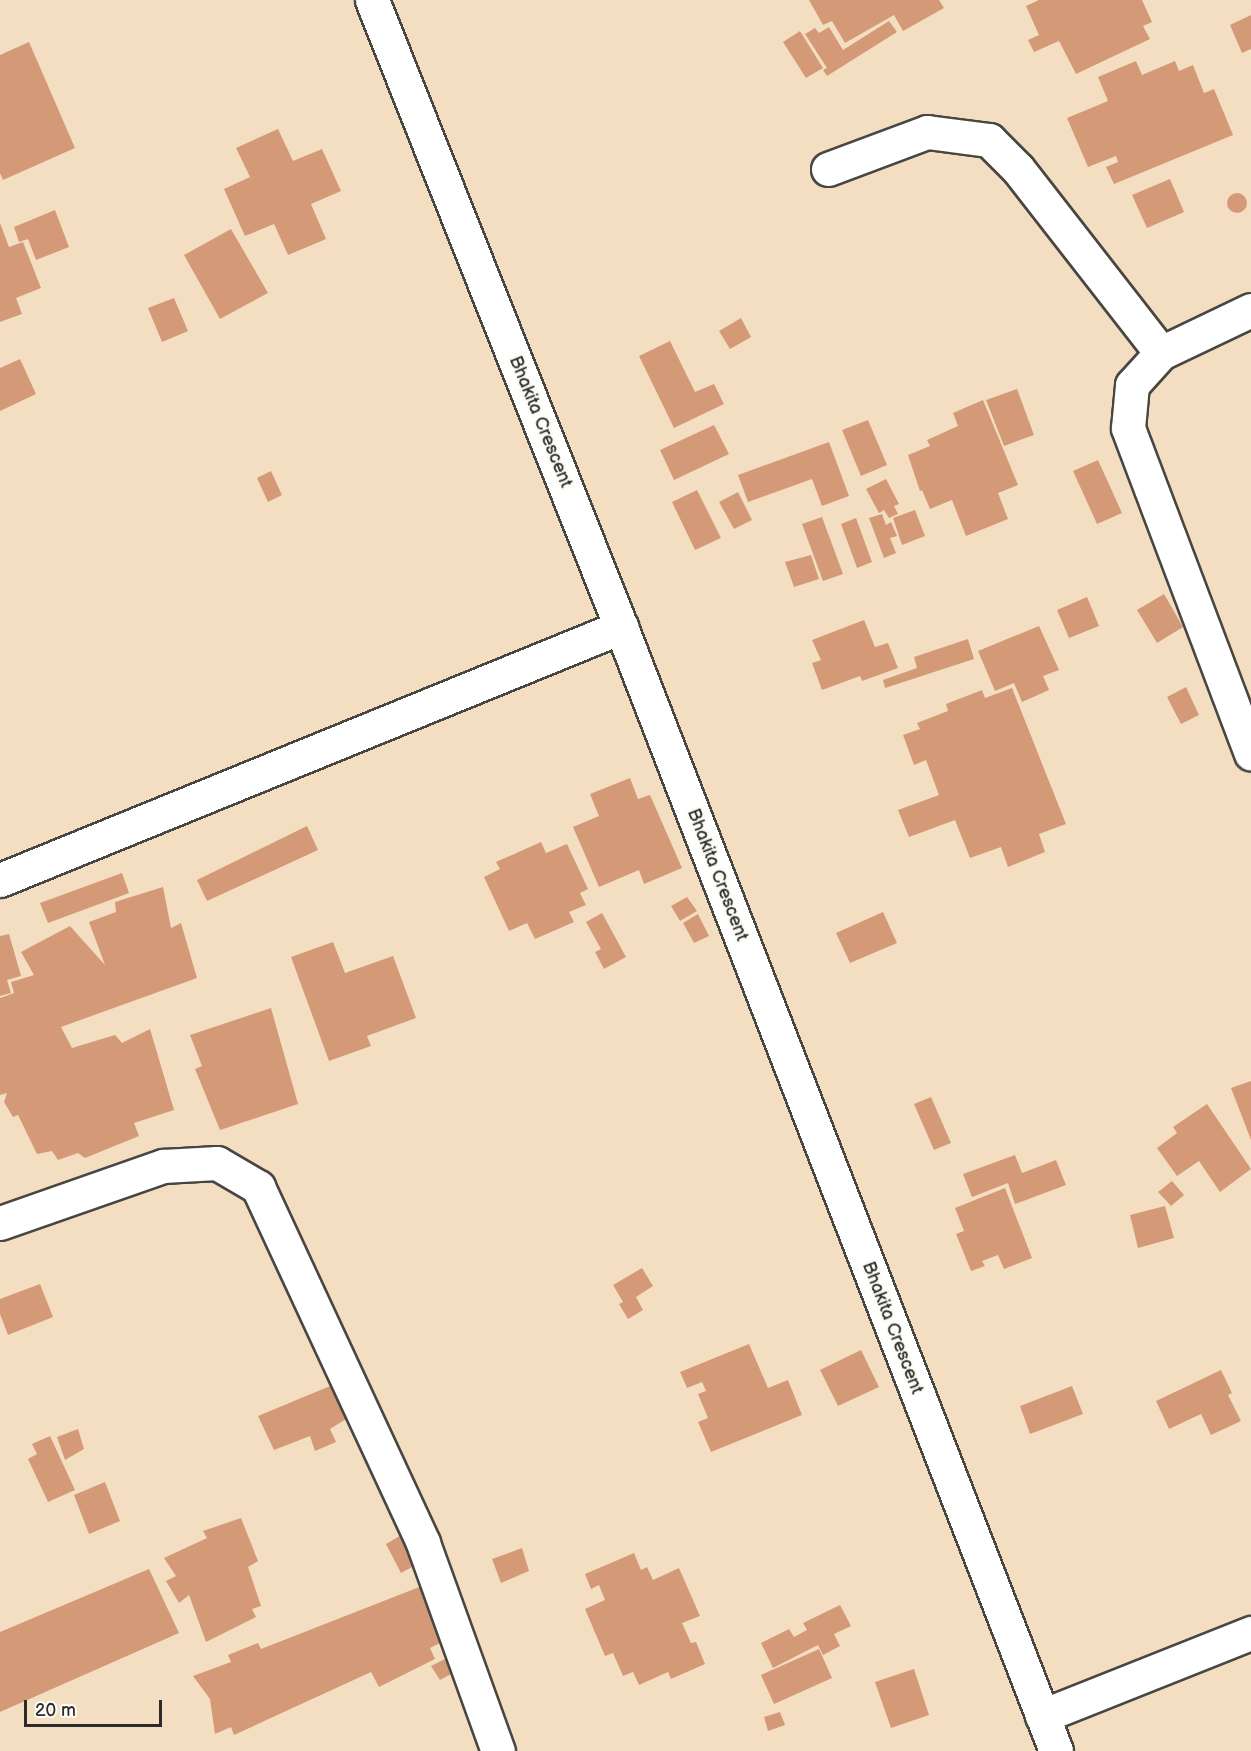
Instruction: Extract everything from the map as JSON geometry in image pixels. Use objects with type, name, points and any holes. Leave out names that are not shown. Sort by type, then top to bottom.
[{"type":"street","name":"Bhakita Crescent","points":[[372,0],[621,627],[1056,1751]]},
{"type":"street","points":[[828,169],[927,132],[989,140],[1018,169],[1161,353]]},
{"type":"street","points":[[1251,310],[1161,353],[1132,385],[1128,428],[1251,754]]},
{"type":"street","points":[[0,880],[621,627]]},
{"type":"street","points":[[0,1223],[163,1166],[217,1163],[258,1187],[423,1543],[498,1751]]},
{"type":"street","points":[[1042,1716],[1251,1633]]},
{"type":"building","points":[[809,0],[939,0],[944,8],[903,31],[894,15],[845,43],[832,21],[823,25]]},
{"type":"building","points":[[1039,0],[1142,0],[1152,22],[1143,26],[1150,39],[1076,74],[1059,41],[1034,52],[1028,40],[1039,35],[1026,6]]},
{"type":"building","points":[[1251,15],[1251,49],[1242,53],[1230,25]]},
{"type":"building","points":[[889,21],[897,32],[827,76],[823,70],[827,68],[805,34],[815,28],[819,33],[829,27],[843,50]]},
{"type":"building","points":[[800,31],[823,68],[806,78],[783,42]]},
{"type":"building","points":[[29,42],[75,148],[3,180],[0,173],[0,55]]},
{"type":"building","points":[[1136,61],[1142,75],[1175,61],[1179,71],[1193,65],[1204,93],[1214,89],[1233,135],[1114,184],[1106,167],[1118,162],[1116,156],[1088,167],[1067,118],[1108,101],[1098,77]]},
{"type":"building","points":[[278,129],[293,161],[322,149],[341,191],[311,204],[326,239],[288,255],[274,224],[245,236],[224,189],[250,177],[236,148]]},
{"type":"building","points":[[1170,179],[1184,212],[1147,228],[1132,195]]},
{"type":"building","points":[[1237,193],[1244,196],[1247,203],[1244,210],[1237,213],[1230,210],[1227,203],[1230,196]]},
{"type":"building","points":[[55,210],[69,247],[36,260],[28,239],[19,242],[14,227]]},
{"type":"building","points":[[0,223],[9,247],[23,242],[41,288],[16,298],[22,314],[0,322]]},
{"type":"building","points":[[231,229],[268,293],[220,319],[184,255]]},
{"type":"building","points":[[174,298],[188,331],[162,342],[148,308]]},
{"type":"building","points":[[741,318],[751,337],[730,349],[719,331]]},
{"type":"building","points":[[670,341],[695,392],[714,384],[724,404],[674,428],[639,356]]},
{"type":"building","points":[[20,359],[36,394],[0,411],[0,368]]},
{"type":"building","points":[[1017,389],[1034,435],[1004,446],[986,400]]},
{"type":"building","points":[[983,400],[1018,485],[998,493],[1008,519],[966,536],[952,500],[930,509],[922,490],[920,491],[908,455],[930,446],[927,440],[958,426],[953,413]]},
{"type":"building","points":[[868,420],[887,465],[861,476],[842,430]]},
{"type":"building","points":[[714,425],[729,454],[674,480],[660,450]]},
{"type":"building","points":[[829,442],[849,496],[822,506],[812,479],[748,502],[738,475]]},
{"type":"building","points":[[1098,460],[1122,513],[1097,524],[1073,471]]},
{"type":"building","points":[[271,471],[282,495],[268,502],[257,478]]},
{"type":"building","points":[[886,479],[899,504],[894,506],[898,514],[889,518],[884,510],[879,513],[866,489]]},
{"type":"building","points":[[697,490],[721,538],[695,550],[672,502]]},
{"type":"building","points":[[738,492],[752,520],[734,529],[719,502]]},
{"type":"building","points":[[915,510],[925,536],[902,545],[893,518]]},
{"type":"building","points":[[882,514],[886,525],[891,522],[897,536],[890,538],[896,553],[884,558],[869,518]]},
{"type":"building","points":[[822,517],[843,574],[823,581],[802,524]]},
{"type":"building","points":[[856,518],[872,562],[857,568],[841,524]]},
{"type":"building","points":[[811,555],[819,579],[794,587],[785,562]]},
{"type":"building","points":[[1164,594],[1183,627],[1157,643],[1137,610]]},
{"type":"building","points":[[1087,597],[1099,626],[1069,638],[1057,610]]},
{"type":"building","points":[[864,620],[875,647],[888,643],[898,668],[862,681],[860,676],[822,690],[812,663],[821,660],[812,640]]},
{"type":"building","points":[[1039,626],[1059,670],[1043,676],[1049,690],[1022,702],[1014,683],[995,691],[978,651]]},
{"type":"building","points":[[968,639],[974,659],[885,688],[883,680],[917,668],[914,657]]},
{"type":"building","points":[[1186,687],[1199,715],[1181,724],[1167,697]]},
{"type":"building","points":[[1012,688],[1066,824],[1039,834],[1045,852],[1008,867],[1001,847],[970,858],[955,820],[909,837],[898,810],[939,795],[926,760],[914,765],[903,735],[920,729],[917,723],[948,711],[946,704],[982,690],[985,698]]},
{"type":"building","points":[[630,778],[638,799],[650,795],[682,868],[644,884],[639,870],[599,887],[573,827],[599,816],[590,794]]},
{"type":"building","points":[[307,826],[318,850],[207,901],[197,880]]},
{"type":"building","points":[[541,842],[546,853],[567,844],[588,889],[580,893],[586,905],[569,912],[574,922],[535,939],[527,923],[509,931],[484,877],[500,869],[496,862]]},
{"type":"building","points":[[122,873],[129,893],[48,923],[40,903]]},
{"type":"building","points":[[163,887],[171,928],[181,923],[197,978],[61,1027],[72,1048],[115,1035],[122,1043],[150,1029],[174,1110],[134,1123],[139,1136],[85,1158],[78,1153],[58,1160],[52,1151],[37,1154],[18,1115],[13,1117],[4,1102],[7,1093],[0,1095],[0,998],[17,992],[14,993],[11,982],[34,975],[21,952],[70,926],[105,965],[89,922],[116,912],[115,902]]},
{"type":"building","points":[[687,897],[697,911],[680,921],[671,906]]},
{"type":"building","points":[[883,912],[897,943],[850,963],[836,933]]},
{"type":"building","points":[[602,913],[626,957],[604,969],[595,952],[601,949],[586,922]]},
{"type":"building","points":[[698,914],[709,936],[694,943],[683,923]]},
{"type":"building","points":[[9,934],[21,976],[7,980],[11,993],[0,996],[0,936]]},
{"type":"building","points":[[333,942],[345,973],[393,956],[416,1018],[367,1036],[371,1046],[329,1061],[291,957]]},
{"type":"building","points":[[271,1008],[298,1104],[220,1130],[195,1069],[202,1066],[190,1035]]},
{"type":"building","points":[[1251,1081],[1251,1140],[1231,1088]]},
{"type":"building","points":[[931,1097],[951,1143],[934,1150],[914,1104]]},
{"type":"building","points":[[1207,1104],[1251,1169],[1220,1192],[1199,1161],[1177,1176],[1157,1148],[1177,1133],[1173,1127]]},
{"type":"building","points":[[1015,1155],[1022,1173],[1056,1160],[1066,1185],[1015,1204],[1008,1183],[972,1197],[963,1174]]},
{"type":"building","points":[[1172,1181],[1184,1195],[1171,1206],[1158,1192]]},
{"type":"building","points":[[1005,1188],[1032,1258],[1004,1269],[998,1255],[982,1261],[985,1266],[971,1271],[956,1234],[964,1231],[955,1208]]},
{"type":"building","points":[[1165,1206],[1174,1238],[1138,1248],[1130,1215]]},
{"type":"building","points":[[642,1268],[653,1286],[636,1297],[643,1310],[628,1319],[619,1304],[623,1302],[613,1285]]},
{"type":"building","points":[[40,1284],[53,1317],[8,1335],[0,1314],[0,1299]]},
{"type":"building","points":[[749,1344],[768,1388],[788,1380],[802,1415],[711,1452],[698,1422],[708,1418],[698,1394],[706,1391],[702,1382],[687,1388],[680,1372]]},
{"type":"building","points":[[861,1350],[879,1387],[838,1406],[820,1370]]},
{"type":"building","points":[[1221,1370],[1232,1393],[1228,1395],[1241,1421],[1211,1435],[1201,1414],[1169,1429],[1156,1401]]},
{"type":"building","points":[[335,1384],[351,1416],[330,1429],[336,1442],[315,1451],[310,1436],[274,1450],[258,1416]]},
{"type":"building","points":[[1072,1386],[1083,1414],[1030,1434],[1020,1406]]},
{"type":"building","points":[[78,1429],[84,1449],[65,1460],[57,1437]]},
{"type":"building","points":[[50,1436],[75,1490],[48,1502],[28,1459],[37,1454],[32,1444]]},
{"type":"building","points":[[105,1482],[120,1521],[89,1534],[74,1495]]},
{"type":"building","points":[[241,1518],[258,1561],[248,1567],[261,1606],[252,1609],[256,1617],[206,1642],[189,1595],[179,1603],[166,1581],[176,1576],[164,1558],[207,1538],[203,1531]]},
{"type":"building","points":[[408,1531],[423,1561],[401,1573],[386,1544]]},
{"type":"building","points":[[522,1548],[529,1571],[501,1583],[492,1559]]},
{"type":"building","points":[[634,1553],[641,1570],[647,1567],[653,1580],[679,1568],[700,1616],[682,1623],[691,1643],[696,1642],[705,1664],[671,1679],[668,1672],[639,1685],[633,1672],[623,1676],[613,1653],[605,1656],[585,1609],[605,1600],[599,1585],[591,1589],[585,1574]]},
{"type":"building","points":[[149,1569],[179,1633],[0,1712],[0,1632]]},
{"type":"building","points":[[427,1584],[448,1639],[430,1648],[435,1659],[379,1687],[371,1672],[234,1735],[231,1727],[215,1734],[210,1699],[193,1676],[231,1662],[228,1655],[258,1643],[261,1649]]},
{"type":"building","points":[[840,1605],[851,1626],[834,1634],[840,1646],[823,1655],[818,1645],[773,1668],[761,1643],[789,1629],[794,1637],[807,1630],[803,1623]]},
{"type":"building","points":[[819,1649],[832,1678],[774,1704],[761,1675]]},
{"type":"building","points":[[447,1658],[455,1672],[440,1680],[431,1666]]},
{"type":"building","points":[[914,1669],[929,1715],[891,1728],[875,1682]]},
{"type":"building","points":[[780,1712],[785,1725],[768,1731],[764,1717]]}]
